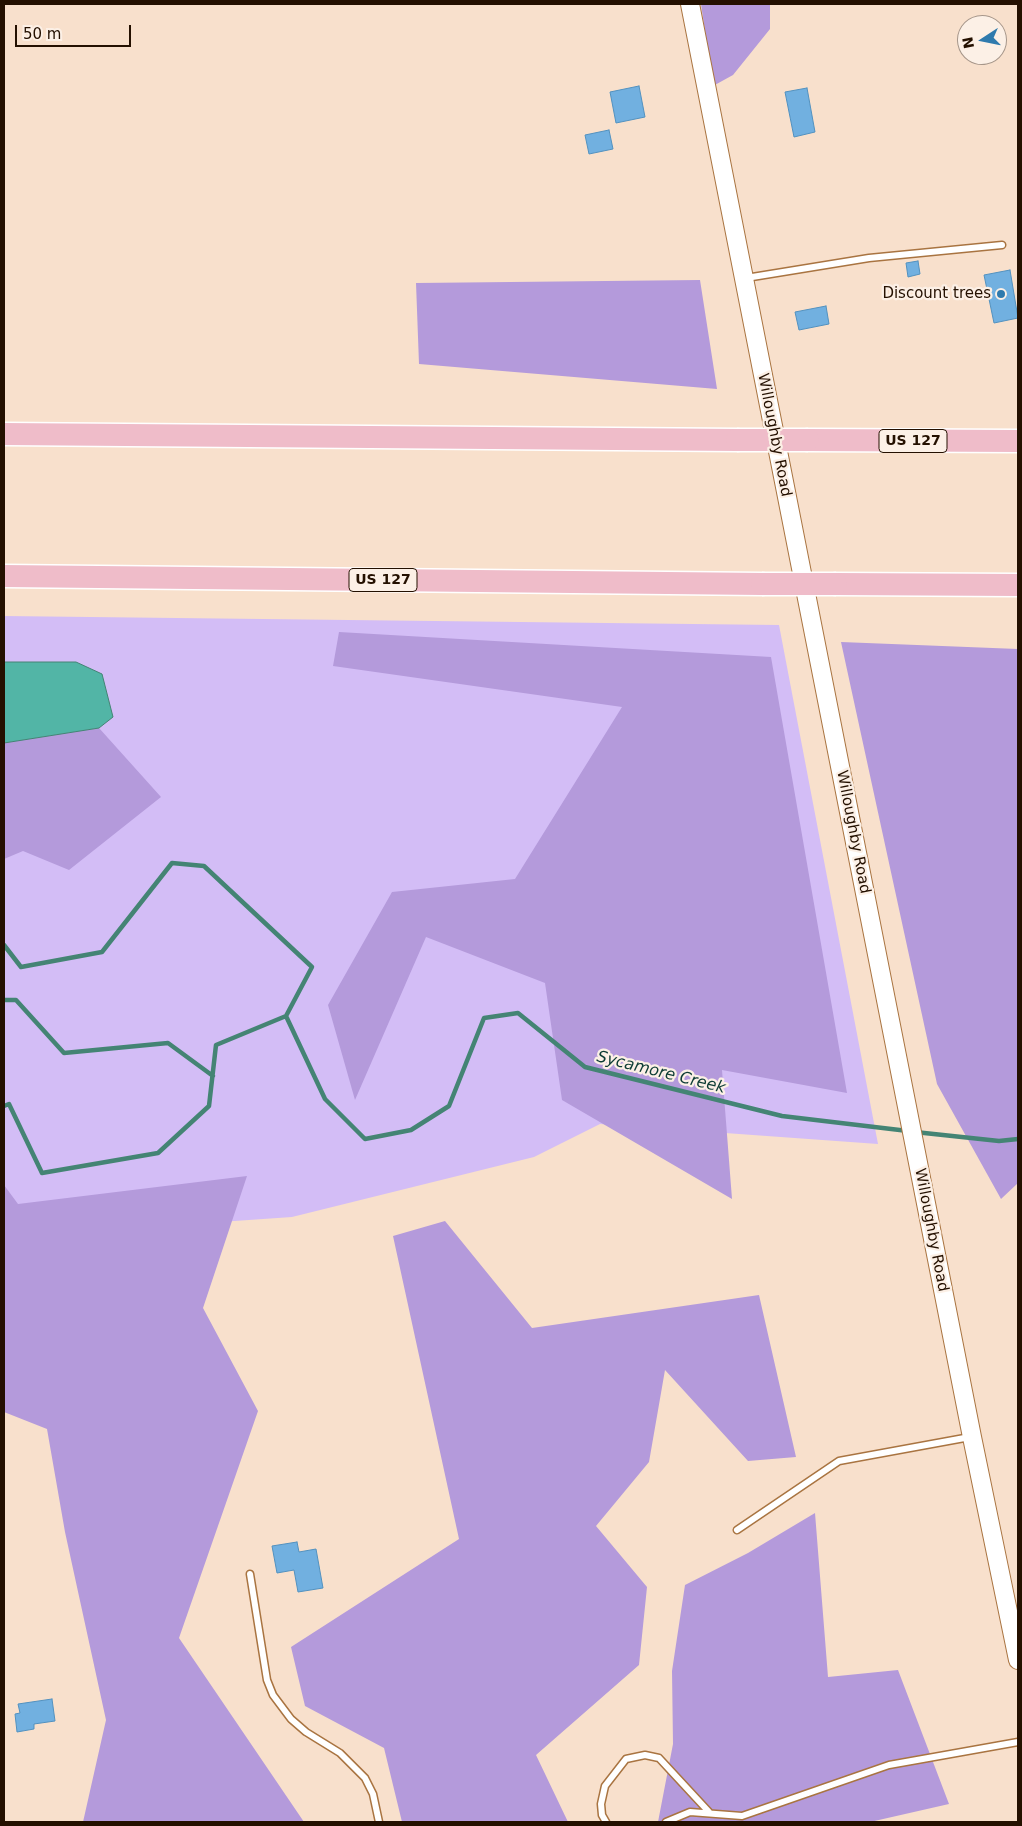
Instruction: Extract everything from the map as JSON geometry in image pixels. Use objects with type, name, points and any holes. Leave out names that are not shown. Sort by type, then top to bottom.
[{"type":"highway","name":"US 127","points":[[4,434],[1018,441]]},
{"type":"highway","name":"US 127","points":[[4,576],[1018,585]]},
{"type":"street","name":"Willoughby Road","points":[[690,4],[900,1074],[1018,1660]]},
{"type":"lane","points":[[744,279],[869,258],[1002,245]]},
{"type":"lane","points":[[737,1530],[839,1461],[972,1437]]},
{"type":"lane","points":[[250,1574],[268,1680],[273,1695],[291,1719],[306,1732],[340,1753],[365,1778],[372,1794],[379,1822]]},
{"type":"lane","points":[[666,1822],[690,1812],[742,1816],[888,1765],[1018,1742]]},
{"type":"lane","points":[[606,1822],[602,1815],[601,1804],[605,1786],[626,1759],[645,1755],[659,1758],[709,1812]]},
{"type":"shaded area","points":[[701,4],[770,4],[770,29],[733,75],[713,86]]},
{"type":"shaded area","points":[[700,280],[717,389],[419,364],[416,283]]},
{"type":"shaded area","points":[[4,616],[779,625],[878,1144],[600,1124],[534,1157],[292,1217],[4,1237]]},
{"type":"shaded area","points":[[339,632],[771,657],[847,1093],[722,1070],[732,1199],[562,1100],[545,983],[426,937],[355,1100],[328,1005],[392,892],[515,879],[622,707],[333,666]]},
{"type":"shaded area","points":[[841,642],[1018,649],[1018,1183],[1001,1199],[937,1084]]},
{"type":"shaded area","points":[[99,728],[161,797],[69,870],[23,851],[4,859],[4,743]]},
{"type":"shaded area","points":[[247,1176],[203,1308],[258,1411],[179,1638],[304,1822],[83,1822],[106,1720],[65,1532],[47,1429],[4,1412],[4,1185],[18,1204]]},
{"type":"shaded area","points":[[445,1221],[532,1328],[759,1295],[796,1457],[748,1461],[665,1370],[649,1462],[596,1526],[647,1587],[639,1665],[536,1755],[568,1822],[402,1822],[384,1748],[305,1706],[291,1647],[459,1539],[393,1236]]},
{"type":"shaded area","points":[[815,1513],[828,1677],[898,1670],[949,1804],[870,1822],[658,1822],[673,1744],[672,1671],[685,1585],[748,1553]]},
{"type":"water","points":[[4,662],[76,662],[102,674],[113,717],[99,728],[4,743]]},
{"type":"building","points":[[639,86],[645,117],[616,123],[610,92]]},
{"type":"building","points":[[807,88],[815,132],[794,137],[785,92]]},
{"type":"building","points":[[609,130],[613,149],[589,154],[585,135]]},
{"type":"building","points":[[918,261],[920,274],[908,277],[906,263]]},
{"type":"building","name":"Discount trees","points":[[1010,270],[1018,318],[994,323],[984,275]]},
{"type":"building","points":[[826,306],[829,324],[799,330],[795,312]]},
{"type":"building","points":[[297,1542],[299,1552],[316,1549],[323,1588],[298,1592],[294,1570],[277,1573],[272,1546]]},
{"type":"building","points":[[52,1699],[55,1721],[34,1724],[34,1729],[17,1732],[15,1714],[20,1713],[18,1704]]},
{"type":"waterway","points":[[4,945],[21,967],[102,952],[172,863],[204,866],[312,967],[286,1016]]},
{"type":"waterway","points":[[4,1000],[16,1000],[64,1053],[168,1043],[213,1076]]},
{"type":"waterway","name":"Sycamore Creek","points":[[4,1106],[9,1104],[42,1173],[158,1153],[209,1106],[216,1045],[286,1016],[325,1099],[365,1139],[411,1130],[449,1106],[484,1018],[518,1013],[585,1067],[782,1116],[908,1131]]},
{"type":"waterway","name":"Sycamore Creek","points":[[915,1132],[999,1141],[1018,1139]]},
{"type":"place","name":"Discount trees","points":[[1001,294]]}]
